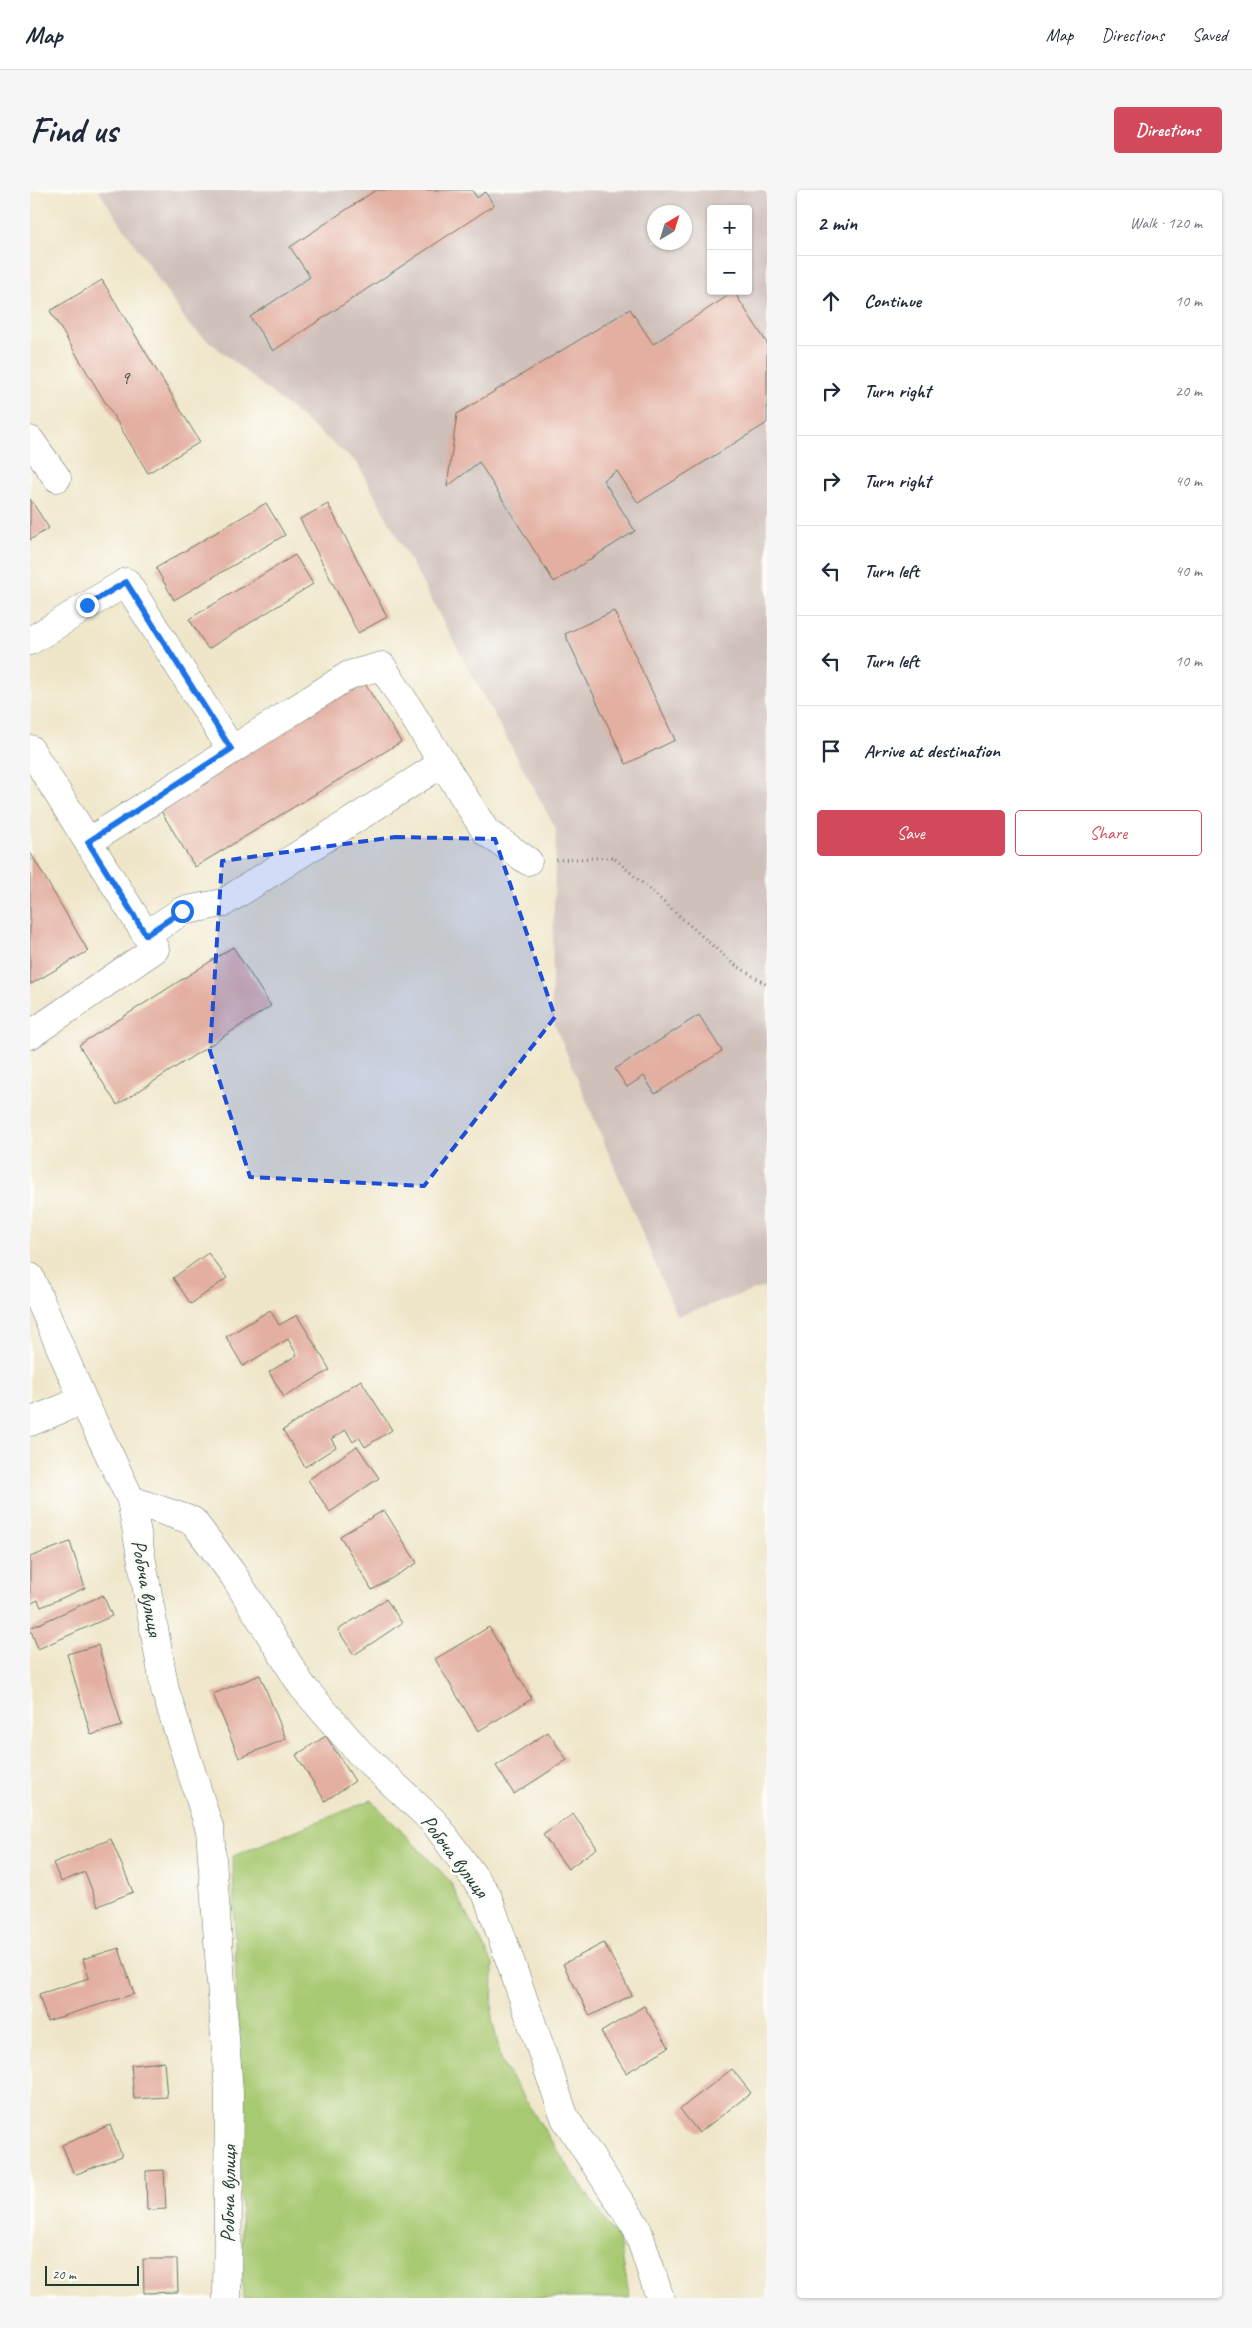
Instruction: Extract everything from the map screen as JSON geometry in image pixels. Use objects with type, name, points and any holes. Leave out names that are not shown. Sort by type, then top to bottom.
[{"type":"street","points":[[30,440],[56,478]]},
{"type":"street","points":[[30,641],[126,582],[231,749]]},
{"type":"street","points":[[88,842],[349,675],[382,666],[486,832],[528,861]]},
{"type":"street","points":[[30,748],[155,949],[30,1035]]},
{"type":"street","points":[[146,935],[182,911],[223,903],[443,763]]},
{"type":"street","name":"Робоча вулиця","points":[[30,1277],[83,1400],[131,1500],[165,1690],[210,1830],[229,2093],[227,2298]]},
{"type":"street","points":[[30,1422],[83,1400]]},
{"type":"street","name":"Робоча вулиця","points":[[131,1500],[193,1521],[234,1576],[302,1686],[359,1752],[434,1822],[487,1895],[565,2118],[637,2228],[660,2298]]},
{"type":"path","points":[[528,861],[613,857],[731,962],[767,986]]},
{"type":"highlighted area","points":[[395,837],[495,839],[555,1017],[424,1186],[250,1177],[210,1051],[222,861]]},
{"type":"shaded area","points":[[98,190],[767,190],[767,1286],[677,1316],[551,1016],[556,829],[357,463],[189,325]]},
{"type":"green space","points":[[371,1800],[449,1880],[493,1964],[492,2018],[502,2063],[559,2153],[619,2241],[630,2298],[243,2298],[233,1856]]},
{"type":"building","points":[[376,190],[472,190],[477,198],[485,192],[494,205],[273,351],[250,317],[310,277],[290,247]]},
{"type":"building","points":[[102,280],[200,442],[148,473],[50,311]]},
{"type":"building","points":[[729,295],[736,295],[767,343],[767,423],[638,503],[617,471],[603,480],[635,531],[554,582],[479,462],[447,487],[457,414],[630,309],[653,344]]},
{"type":"building","points":[[30,499],[49,528],[30,540]]},
{"type":"building","points":[[266,503],[285,535],[174,600],[156,568]]},
{"type":"building","points":[[328,504],[387,617],[358,633],[300,519]]},
{"type":"building","points":[[295,555],[313,584],[208,649],[189,619]]},
{"type":"building","points":[[614,611],[675,740],[626,764],[565,634]]},
{"type":"building","points":[[362,679],[401,742],[195,867],[156,803]]},
{"type":"building","points":[[30,852],[88,951],[31,984],[30,981]]},
{"type":"building","points":[[233,947],[271,1006],[117,1105],[79,1045]]},
{"type":"building","points":[[699,1015],[722,1051],[655,1094],[644,1076],[627,1087],[615,1069]]},
{"type":"building","points":[[208,1253],[227,1278],[191,1304],[173,1278]]},
{"type":"building","points":[[270,1310],[279,1325],[297,1315],[330,1370],[284,1397],[269,1372],[297,1355],[288,1339],[243,1366],[226,1337]]},
{"type":"building","points":[[361,1380],[392,1430],[365,1447],[359,1437],[353,1442],[346,1430],[331,1439],[336,1447],[305,1467],[283,1430]]},
{"type":"building","points":[[357,1446],[379,1478],[330,1512],[308,1480]]},
{"type":"building","points":[[384,1510],[417,1563],[372,1590],[340,1536]]},
{"type":"building","points":[[70,1542],[85,1588],[41,1607],[38,1600],[30,1604],[30,1557]]},
{"type":"building","points":[[103,1595],[112,1616],[38,1649],[30,1628]]},
{"type":"building","points":[[386,1599],[402,1623],[354,1655],[338,1630]]},
{"type":"building","points":[[489,1627],[532,1699],[478,1731],[435,1659]]},
{"type":"building","points":[[98,1645],[122,1726],[91,1735],[67,1654]]},
{"type":"building","points":[[260,1675],[286,1739],[239,1758],[213,1694]]},
{"type":"building","points":[[548,1732],[567,1760],[514,1794],[496,1766]]},
{"type":"building","points":[[326,1736],[355,1781],[325,1801],[296,1755]]},
{"type":"building","points":[[573,1814],[597,1848],[568,1869],[543,1835]]},
{"type":"building","points":[[111,1839],[133,1892],[98,1906],[85,1872],[61,1882],[53,1863]]},
{"type":"building","points":[[604,1943],[632,1995],[590,2016],[563,1964]]},
{"type":"building","points":[[119,1948],[134,1994],[47,2021],[39,1994],[89,1978],[83,1959]]},
{"type":"building","points":[[644,2006],[669,2047],[626,2073],[601,2032]]},
{"type":"building","points":[[164,2062],[167,2097],[134,2099],[131,2065]]},
{"type":"building","points":[[732,2069],[751,2093],[699,2133],[680,2109]]},
{"type":"building","points":[[110,2125],[122,2156],[74,2175],[62,2145]]},
{"type":"building","points":[[164,2170],[166,2209],[147,2210],[146,2171]]},
{"type":"building","points":[[143,2259],[177,2259],[178,2292],[144,2293]]},
{"type":"route","points":[[87,605],[126,582],[185,672],[231,749],[88,842],[146,935],[182,911]]}]
